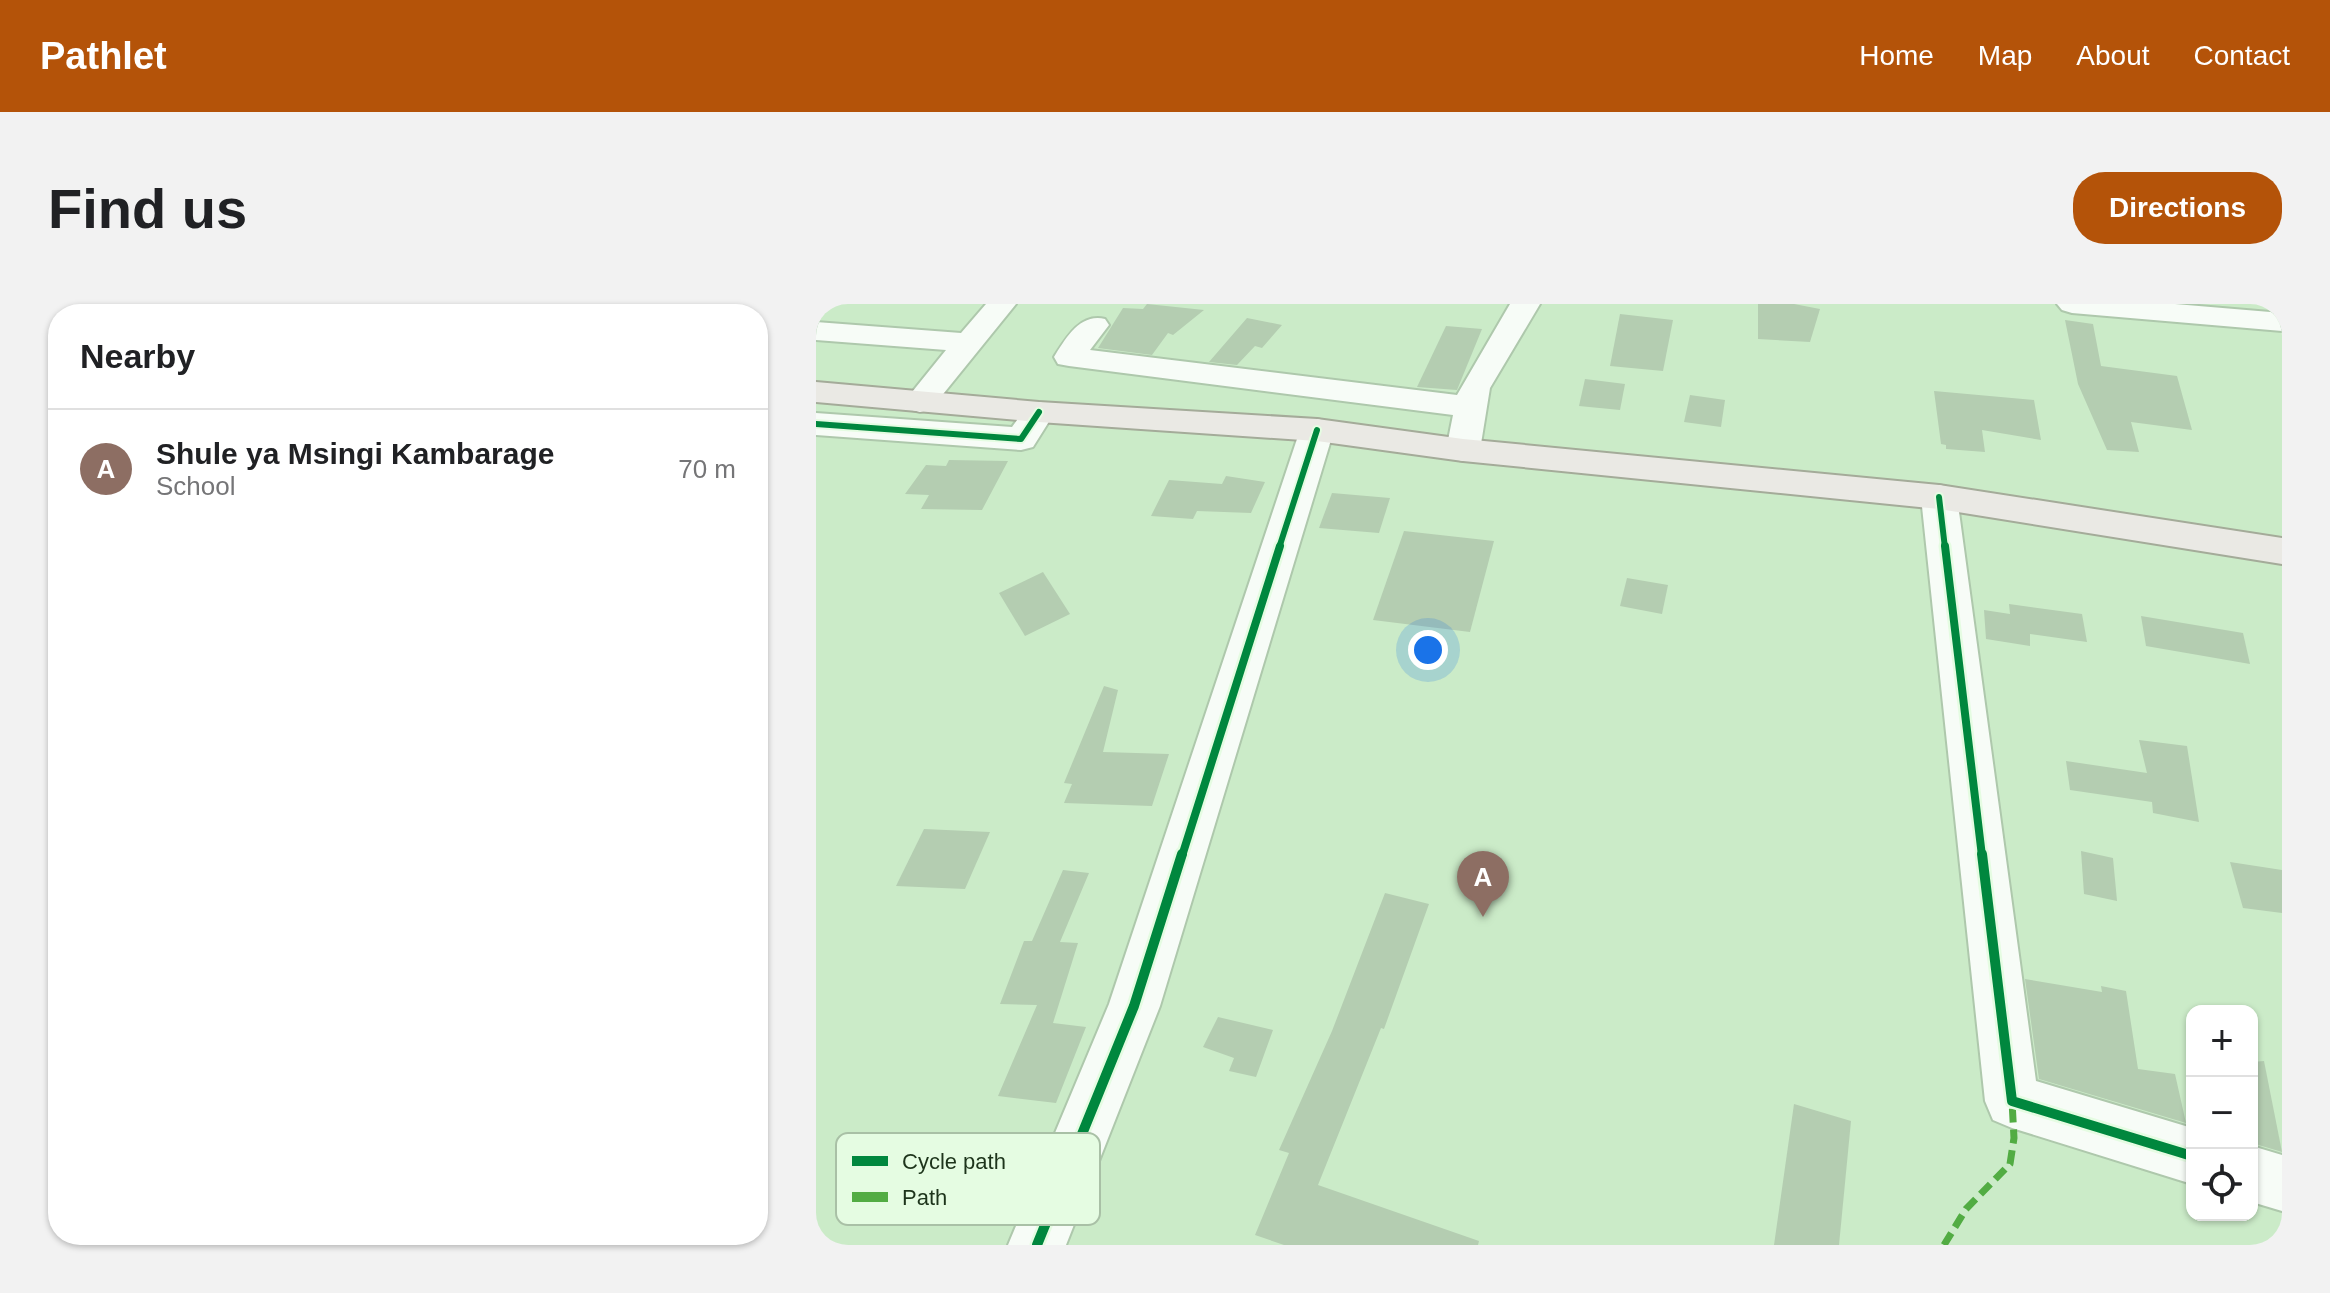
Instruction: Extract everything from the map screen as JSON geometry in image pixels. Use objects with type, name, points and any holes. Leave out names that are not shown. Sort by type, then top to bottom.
[{"type":"main road","points":[[816,392],[1039,412],[1317,430],[1463,450],[1939,497],[2282,551]]},
{"type":"street","points":[[920,402],[1001,304]]},
{"type":"street","points":[[1463,450],[1474,388],[1525,304]]},
{"type":"street","points":[[2072,304],[2282,322]]},
{"type":"street","points":[[1094,325],[1069,357],[1471,407]]},
{"type":"street","points":[[816,331],[969,343]]},
{"type":"street","points":[[816,424],[1021,439],[1039,412]]},
{"type":"street","points":[[1082,1133],[1134,1006],[1317,430]]},
{"type":"street","points":[[1939,497],[2012,1101],[2186,1154]]},
{"type":"street","points":[[2258,1176],[2282,1183]]},
{"type":"street","points":[[1037,1245],[1045,1225]]},
{"type":"building","points":[[1147,304],[1204,310],[1173,335],[1168,333],[1152,355],[1098,348],[1123,308],[1143,309]]},
{"type":"building","points":[[1758,304],[1794,304],[1820,309],[1810,342],[1758,339]]},
{"type":"building","points":[[1620,314],[1673,320],[1663,371],[1610,366]]},
{"type":"building","points":[[1247,318],[1282,325],[1262,348],[1255,346],[1237,365],[1209,362]]},
{"type":"building","points":[[2065,320],[2093,324],[2101,366],[2177,376],[2192,430],[2131,422],[2139,452],[2107,450],[2078,384]]},
{"type":"building","points":[[1446,326],[1482,329],[1457,390],[1417,387]]},
{"type":"building","points":[[1585,379],[1625,384],[1620,410],[1579,406]]},
{"type":"building","points":[[1934,391],[2034,400],[2041,440],[1982,430],[1985,452],[1946,449],[1946,445],[1941,444]]},
{"type":"building","points":[[1690,395],[1725,400],[1721,427],[1684,422]]},
{"type":"building","points":[[949,460],[1008,461],[982,510],[921,509],[929,495],[905,494],[926,465],[946,466]]},
{"type":"building","points":[[1226,476],[1265,482],[1251,513],[1197,511],[1193,519],[1151,516],[1169,480],[1222,484]]},
{"type":"building","points":[[1332,493],[1390,498],[1379,533],[1319,528]]},
{"type":"building","points":[[1404,531],[1494,541],[1470,632],[1373,620]]},
{"type":"building","points":[[1043,572],[1070,614],[1025,636],[999,593]]},
{"type":"building","points":[[1627,578],[1668,585],[1662,614],[1620,606]]},
{"type":"building","points":[[2009,604],[2082,614],[2087,642],[2030,634],[2030,646],[1986,639],[1984,610],[2010,614]]},
{"type":"building","points":[[2141,616],[2243,633],[2250,664],[2146,646]]},
{"type":"building","points":[[1104,686],[1118,690],[1103,752],[1169,754],[1152,806],[1064,803],[1072,784],[1064,783]]},
{"type":"building","points":[[2139,740],[2187,746],[2199,822],[2153,813],[2152,802],[2070,790],[2066,761],[2147,773]]},
{"type":"building","points":[[924,829],[990,832],[965,889],[896,886]]},
{"type":"building","points":[[2081,851],[2113,858],[2117,901],[2084,894]]},
{"type":"building","points":[[2230,862],[2282,870],[2282,913],[2243,908]]},
{"type":"building","points":[[1063,870],[1089,873],[1060,942],[1078,943],[1053,1023],[1086,1027],[1056,1103],[998,1096],[1037,1005],[1000,1004],[1024,941],[1032,941]]},
{"type":"building","points":[[1385,893],[1429,904],[1384,1029],[1381,1028],[1318,1185],[1479,1241],[1478,1245],[1284,1245],[1255,1235],[1289,1153],[1279,1150],[1332,1031]]},
{"type":"building","points":[[2025,979],[2102,992],[2101,986],[2126,991],[2138,1069],[2175,1074],[2186,1123],[2039,1079]]},
{"type":"building","points":[[1218,1017],[1273,1030],[1256,1077],[1229,1071],[1234,1058],[1203,1047]]},
{"type":"building","points":[[2264,1061],[2282,1152],[2258,1145],[2258,1062]]},
{"type":"building","points":[[1794,1104],[1851,1121],[1839,1245],[1774,1245]]},
{"type":"marked path","points":[[1944,1245],[1966,1209],[2010,1164],[2014,1138],[2012,1101]]},
{"type":"cycle path","points":[[816,424],[1021,439],[1039,412]]},
{"type":"cycle path","points":[[1082,1133],[1134,1006],[1317,430]]},
{"type":"cycle path","points":[[1939,497],[2012,1101],[2186,1154]]},
{"type":"cycle path","points":[[1037,1245],[1045,1225]]},
{"type":"place","name":"Shule ya Msingi Kambarage","points":[[1483,917]]}]
